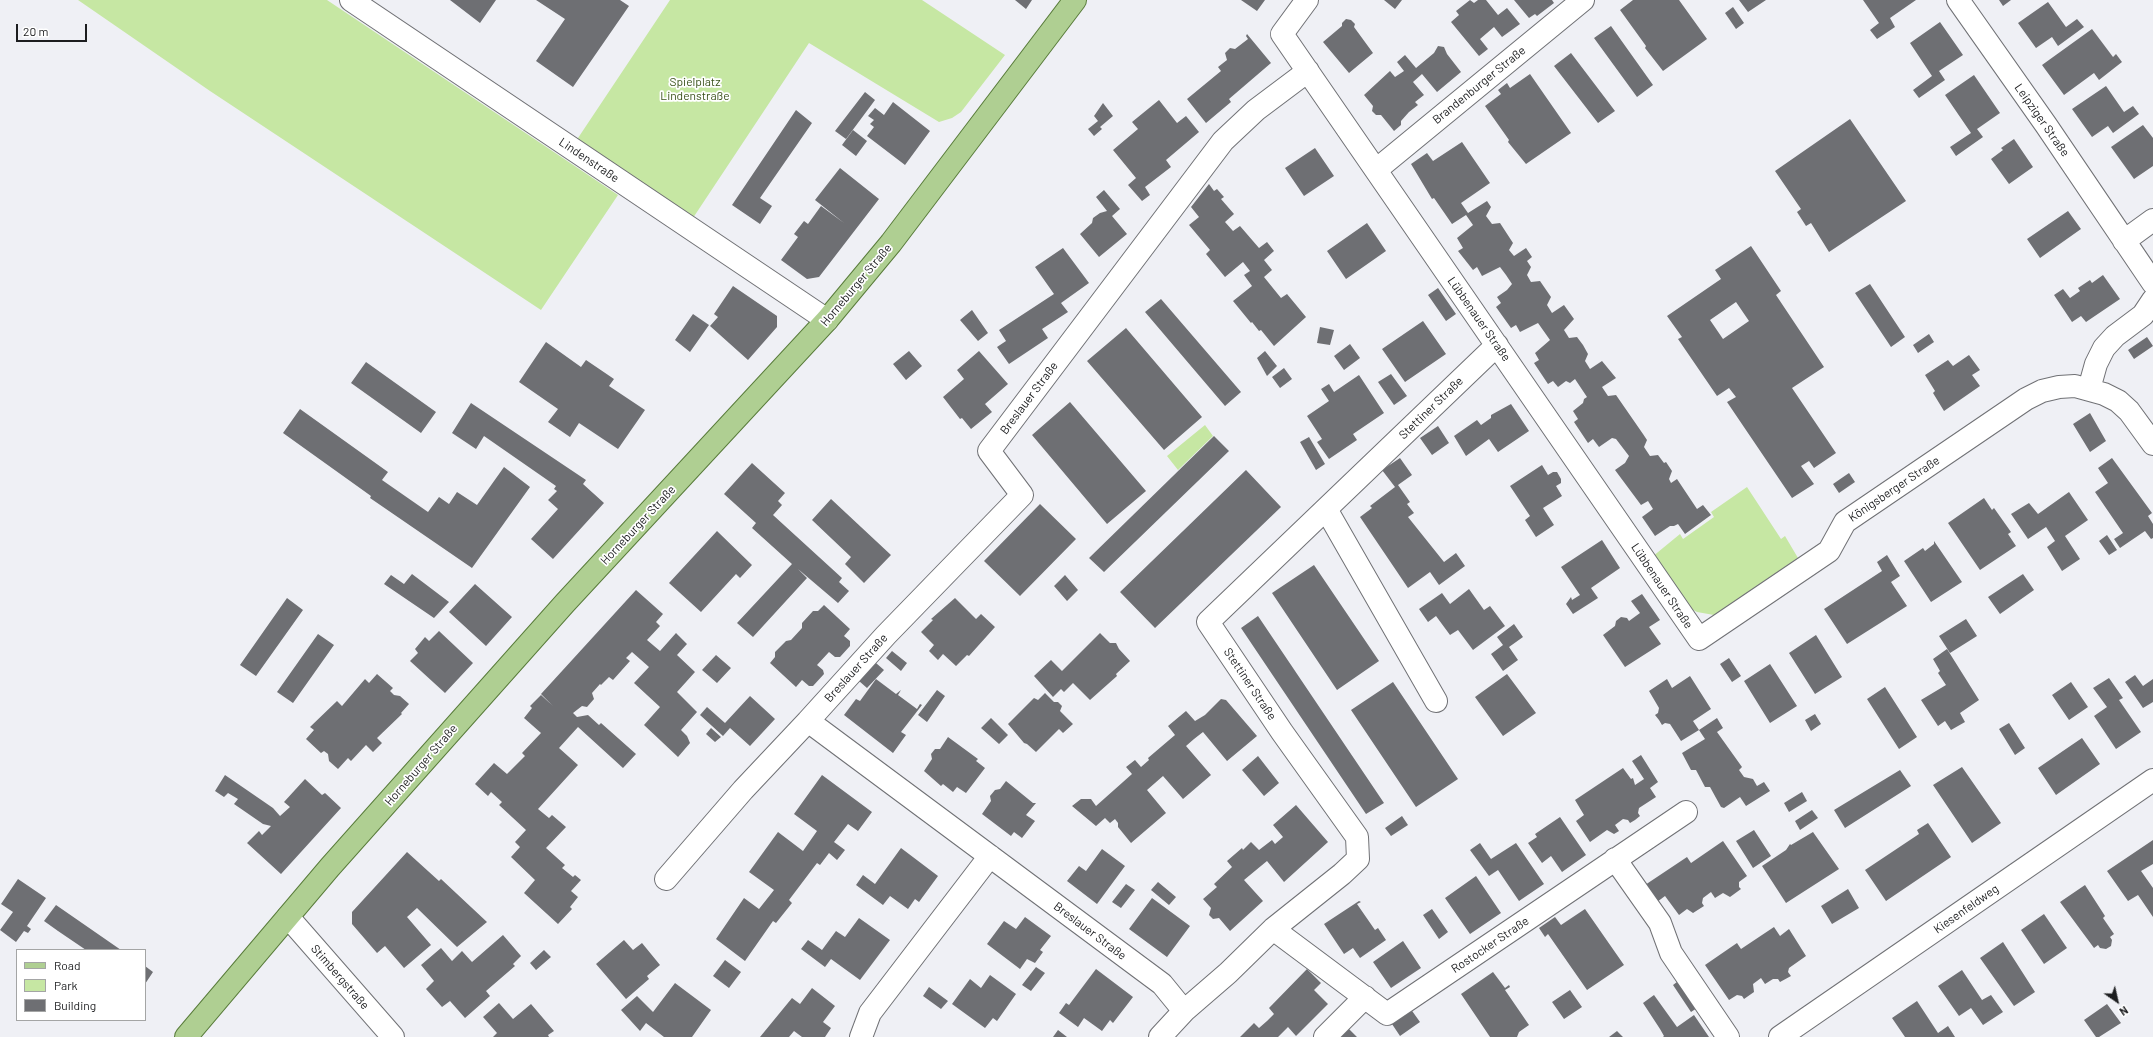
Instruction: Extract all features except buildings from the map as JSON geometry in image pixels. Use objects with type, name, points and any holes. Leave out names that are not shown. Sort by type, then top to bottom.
[{"type":"main road","name":"Horneburger Straße","points":[[186,1037],[288,917],[565,603],[827,320],[891,243],[1075,0]]},
{"type":"street","name":"Lindenstraße","points":[[351,0],[827,320]]},
{"type":"street","name":"Lübbenauer Straße","points":[[1307,0],[1282,34],[1699,639]]},
{"type":"street","name":"Brandenburger Straße","points":[[1376,170],[1583,0]]},
{"type":"street","name":"Leipziger Straße","points":[[1958,0],[2153,283]]},
{"type":"street","name":"Breslauer Straße","points":[[666,879],[744,790],[808,722],[886,635],[1022,495],[989,451],[1223,141],[1256,110],[1308,71]]},
{"type":"street","points":[[2124,240],[2153,220]]},
{"type":"street","points":[[2089,389],[2096,364],[2104,348],[2115,336],[2143,316],[2153,300]]},
{"type":"street","name":"Stettiner Straße","points":[[1160,1037],[1184,1011],[1228,973],[1273,929],[1358,859],[1357,837],[1282,732],[1208,622],[1497,344]]},
{"type":"street","name":"Königsberger Straße","points":[[1699,639],[1830,551],[1845,522],[2026,399],[2042,391],[2059,387],[2075,386],[2089,389],[2118,401],[2129,411],[2153,444]]},
{"type":"street","points":[[1326,509],[1436,701]]},
{"type":"street","name":"Breslauer Straße","points":[[808,722],[1162,984],[1184,1011]]},
{"type":"street","name":"Kiesenfeldweg","points":[[1780,1037],[2153,780]]},
{"type":"street","name":"Rostocker Straße","points":[[1273,929],[1387,1014],[1686,812]]},
{"type":"street","points":[[861,1037],[870,1013],[990,856]]},
{"type":"street","points":[[1615,859],[1660,923],[1671,953],[1728,1037]]},
{"type":"street","name":"Stimbergstraße","points":[[288,917],[393,1037]]},
{"type":"street","points":[[1325,1037],[1365,997]]},
{"type":"green space","points":[[78,0],[327,0],[618,195],[541,310],[210,91]]},
{"type":"green space","name":"Spielplatz Lindenstraße","points":[[670,0],[922,0],[1005,55],[961,112],[952,118],[939,122],[809,43],[691,221],[574,144]]},
{"type":"green space","points":[[1205,425],[1213,436],[1178,470],[1167,456]]},
{"type":"green space","points":[[1747,487],[1781,539],[1785,536],[1798,558],[1714,615],[1697,612],[1684,605],[1652,557],[1680,534],[1683,539],[1714,517],[1711,512]]}]
